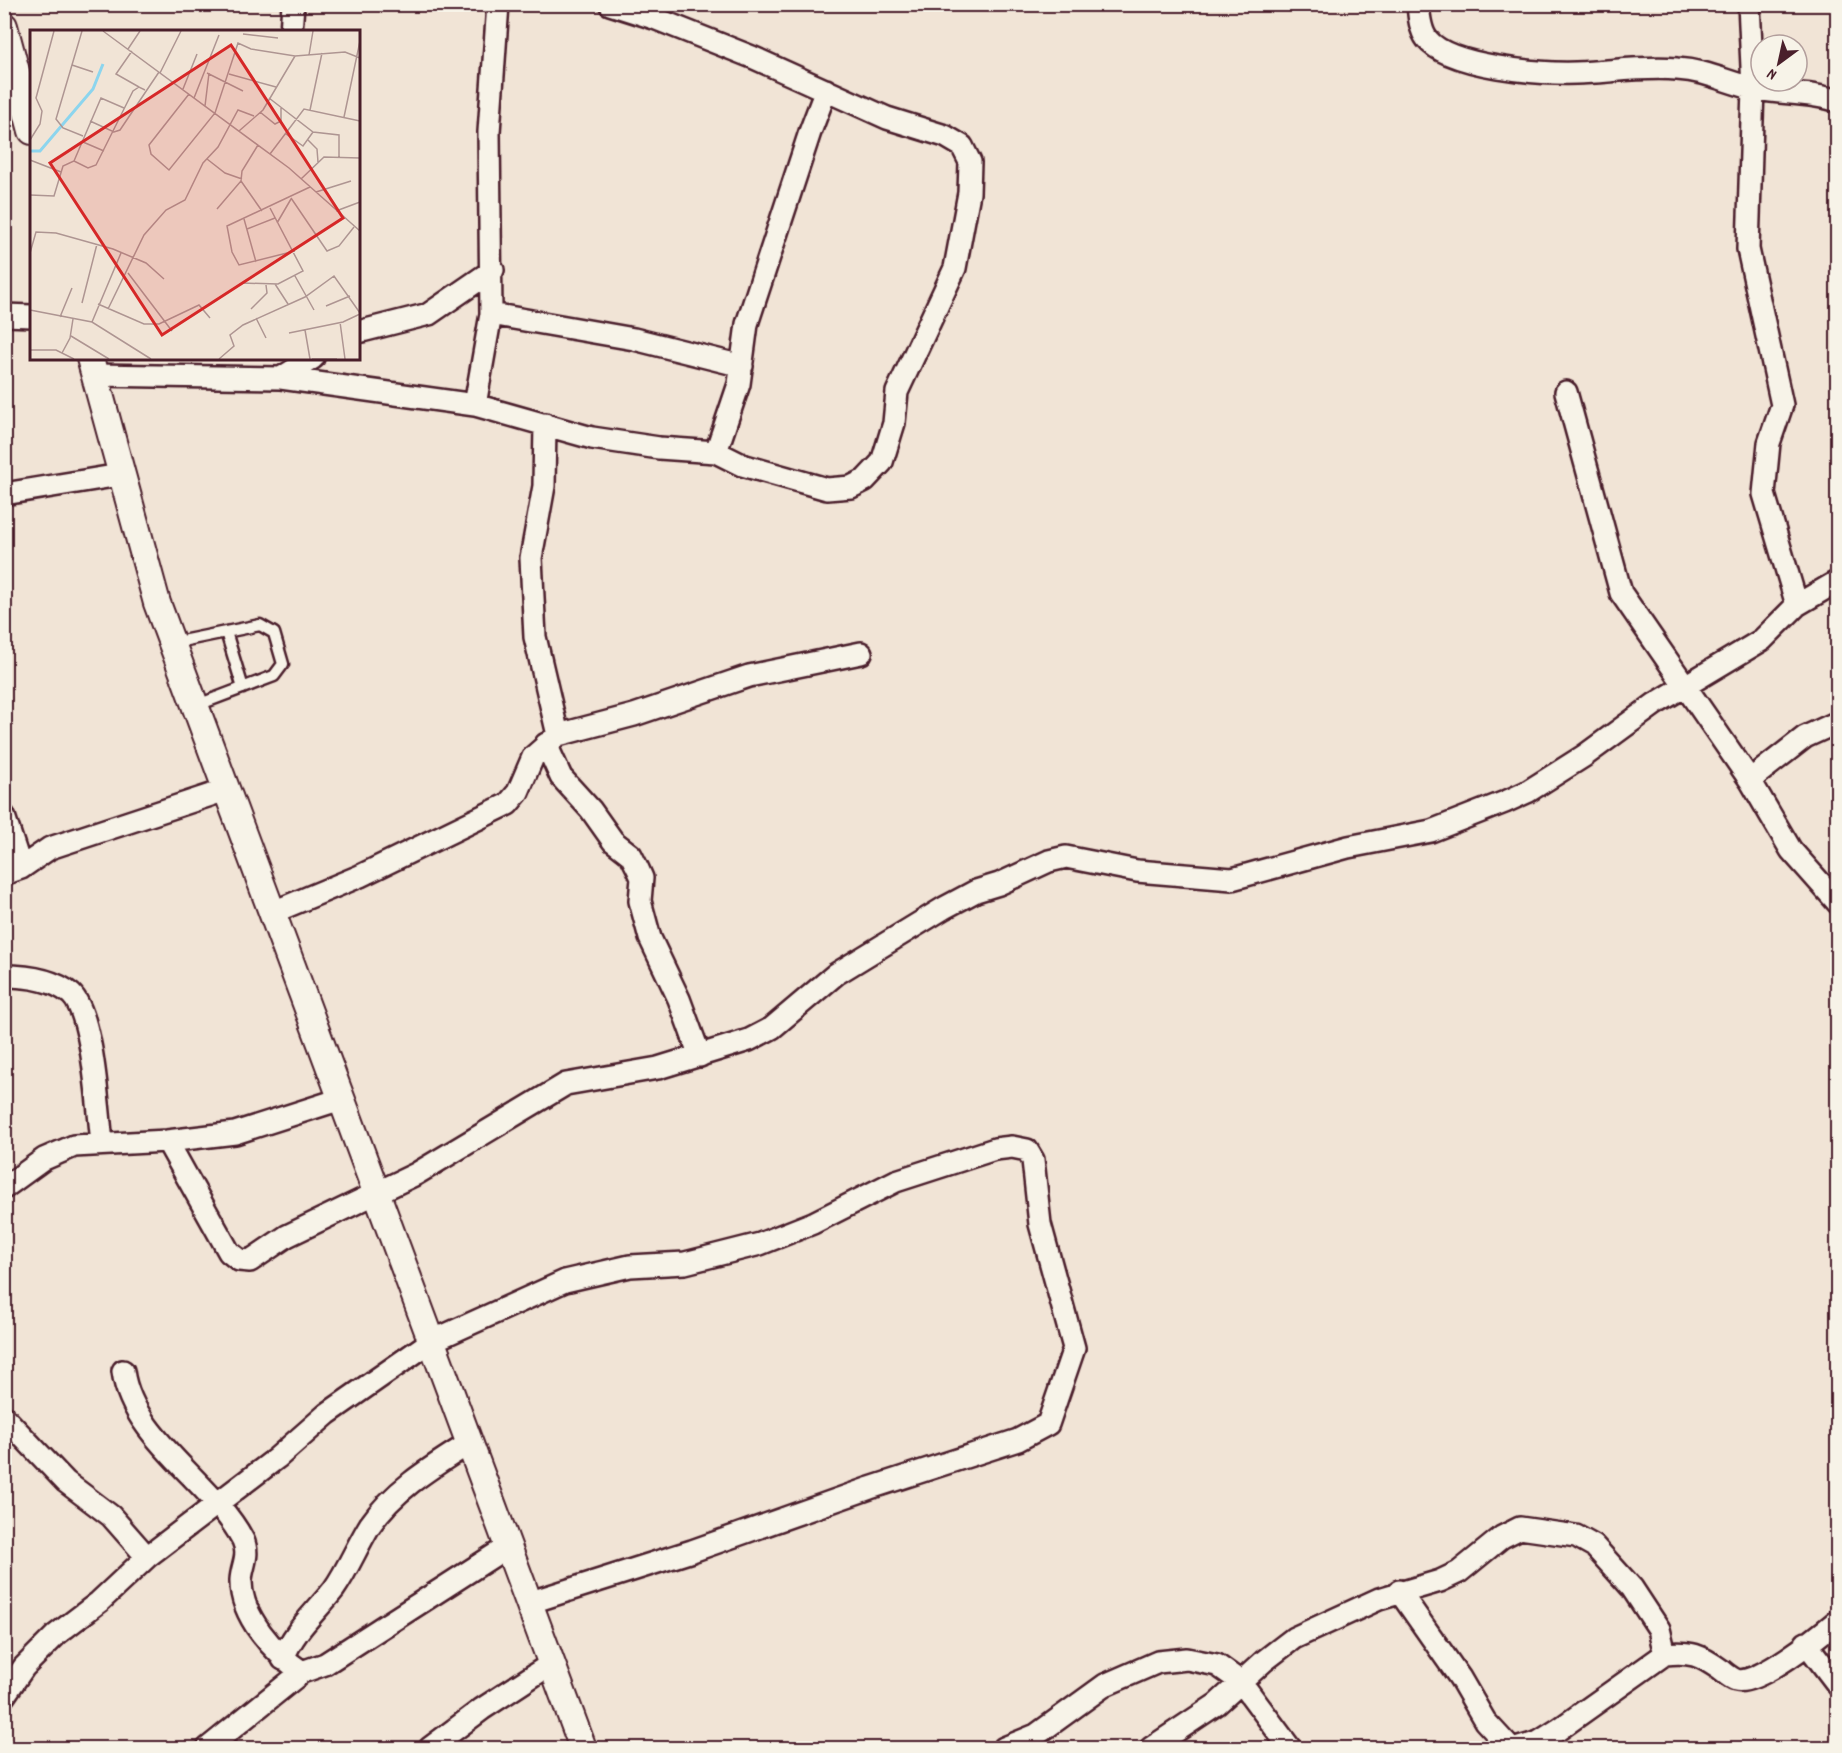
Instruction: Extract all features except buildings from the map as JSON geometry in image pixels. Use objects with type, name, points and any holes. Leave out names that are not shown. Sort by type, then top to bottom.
[{"type":"street","points":[[291,30],[293,4]]},
{"type":"street","points":[[476,405],[491,314],[489,132],[498,4]]},
{"type":"street","points":[[583,1749],[375,1195],[157,603],[92,367],[281,378],[476,405],[592,438],[659,448],[716,452],[742,465],[827,489],[851,487],[866,480],[882,462],[894,423],[897,392],[955,268],[969,193],[970,162],[962,146],[945,136],[886,118],[826,90],[676,27],[609,4]]},
{"type":"street","points":[[1418,4],[1426,38],[1437,49],[1458,59],[1479,65],[1573,73],[1676,69],[1715,74],[1749,87]]},
{"type":"street","points":[[1749,4],[1750,33]]},
{"type":"street","points":[[4,26],[12,86],[30,126]]},
{"type":"street","points":[[716,452],[742,366],[747,324],[826,90]]},
{"type":"street","points":[[1753,93],[1748,249],[1782,405],[1769,443],[1764,494],[1797,605]]},
{"type":"street","points":[[1797,93],[1838,101]]},
{"type":"street","points":[[360,331],[429,314],[492,270]]},
{"type":"street","points":[[491,314],[634,339],[742,366]]},
{"type":"street","points":[[4,315],[30,316]]},
{"type":"street","points":[[281,378],[291,360]]},
{"type":"street","points":[[281,378],[310,360]]},
{"type":"street","points":[[1566,392],[1621,593],[1750,780],[1791,850],[1838,903]]},
{"type":"street","points":[[545,424],[544,486],[531,558],[535,637],[552,740],[561,777],[591,810],[613,841],[631,855],[638,869],[642,878],[640,901],[650,938],[679,999],[700,1056]]},
{"type":"street","points":[[4,494],[120,475]]},
{"type":"street","points":[[167,1141],[229,1252],[239,1260],[250,1261],[287,1236],[375,1195],[566,1084],[658,1068],[749,1040],[764,1032],[836,974],[944,908],[1049,861],[1066,857],[1137,871],[1232,879],[1348,847],[1431,831],[1527,792],[1584,756],[1655,704],[1762,640],[1797,605],[1838,581]]},
{"type":"street","points":[[271,914],[360,876],[508,804],[519,792],[533,757],[552,740],[634,715],[729,681],[861,653]]},
{"type":"street","points":[[1750,780],[1798,741],[1838,722]]},
{"type":"street","points":[[4,816],[13,871],[50,848],[226,790]]},
{"type":"street","points":[[4,976],[28,976],[53,985],[70,993],[81,1007],[95,1076],[102,1142]]},
{"type":"street","points":[[4,1188],[44,1159],[74,1146],[102,1142],[167,1141],[235,1133],[341,1100]]},
{"type":"street","points":[[4,1696],[24,1666],[57,1634],[99,1602],[147,1557],[277,1458],[327,1414],[430,1342],[456,1328],[565,1281],[630,1266],[685,1263],[759,1244],[813,1222],[896,1181],[995,1149],[1012,1147],[1027,1150],[1033,1160],[1040,1224],[1074,1348],[1048,1424],[1018,1440],[890,1481],[692,1551],[528,1603]]},
{"type":"street","points":[[123,1371],[125,1390],[135,1410],[216,1503],[243,1542],[247,1557],[241,1577],[246,1606],[256,1624],[284,1659],[302,1672]]},
{"type":"street","points":[[4,1417],[66,1482],[111,1515],[147,1557]]},
{"type":"street","points":[[284,1659],[296,1634],[333,1589],[370,1526],[388,1502],[415,1478],[468,1444]]},
{"type":"street","points":[[1151,1749],[1184,1728],[1294,1638],[1399,1591],[1440,1581],[1459,1572],[1502,1537],[1520,1528],[1576,1536],[1594,1546],[1608,1558],[1632,1588],[1659,1629],[1665,1654]]},
{"type":"street","points":[[208,1749],[302,1672],[325,1664],[507,1547]]},
{"type":"street","points":[[1399,1591],[1460,1678],[1485,1721],[1510,1749]]},
{"type":"street","points":[[1519,1749],[1539,1742],[1665,1654],[1682,1652],[1701,1656],[1734,1680],[1746,1682],[1764,1674],[1838,1620]]},
{"type":"street","points":[[1806,1643],[1838,1685]]},
{"type":"street","points":[[1004,1749],[1036,1735],[1105,1685],[1158,1662],[1187,1659],[1217,1665],[1241,1682],[1290,1749]]},
{"type":"street","points":[[430,1749],[482,1708],[551,1664]]},
{"type":"lane","points":[[172,644],[260,625],[274,633],[283,664],[280,671],[274,676],[195,706]]},
{"type":"lane","points":[[226,632],[243,688]]}]
